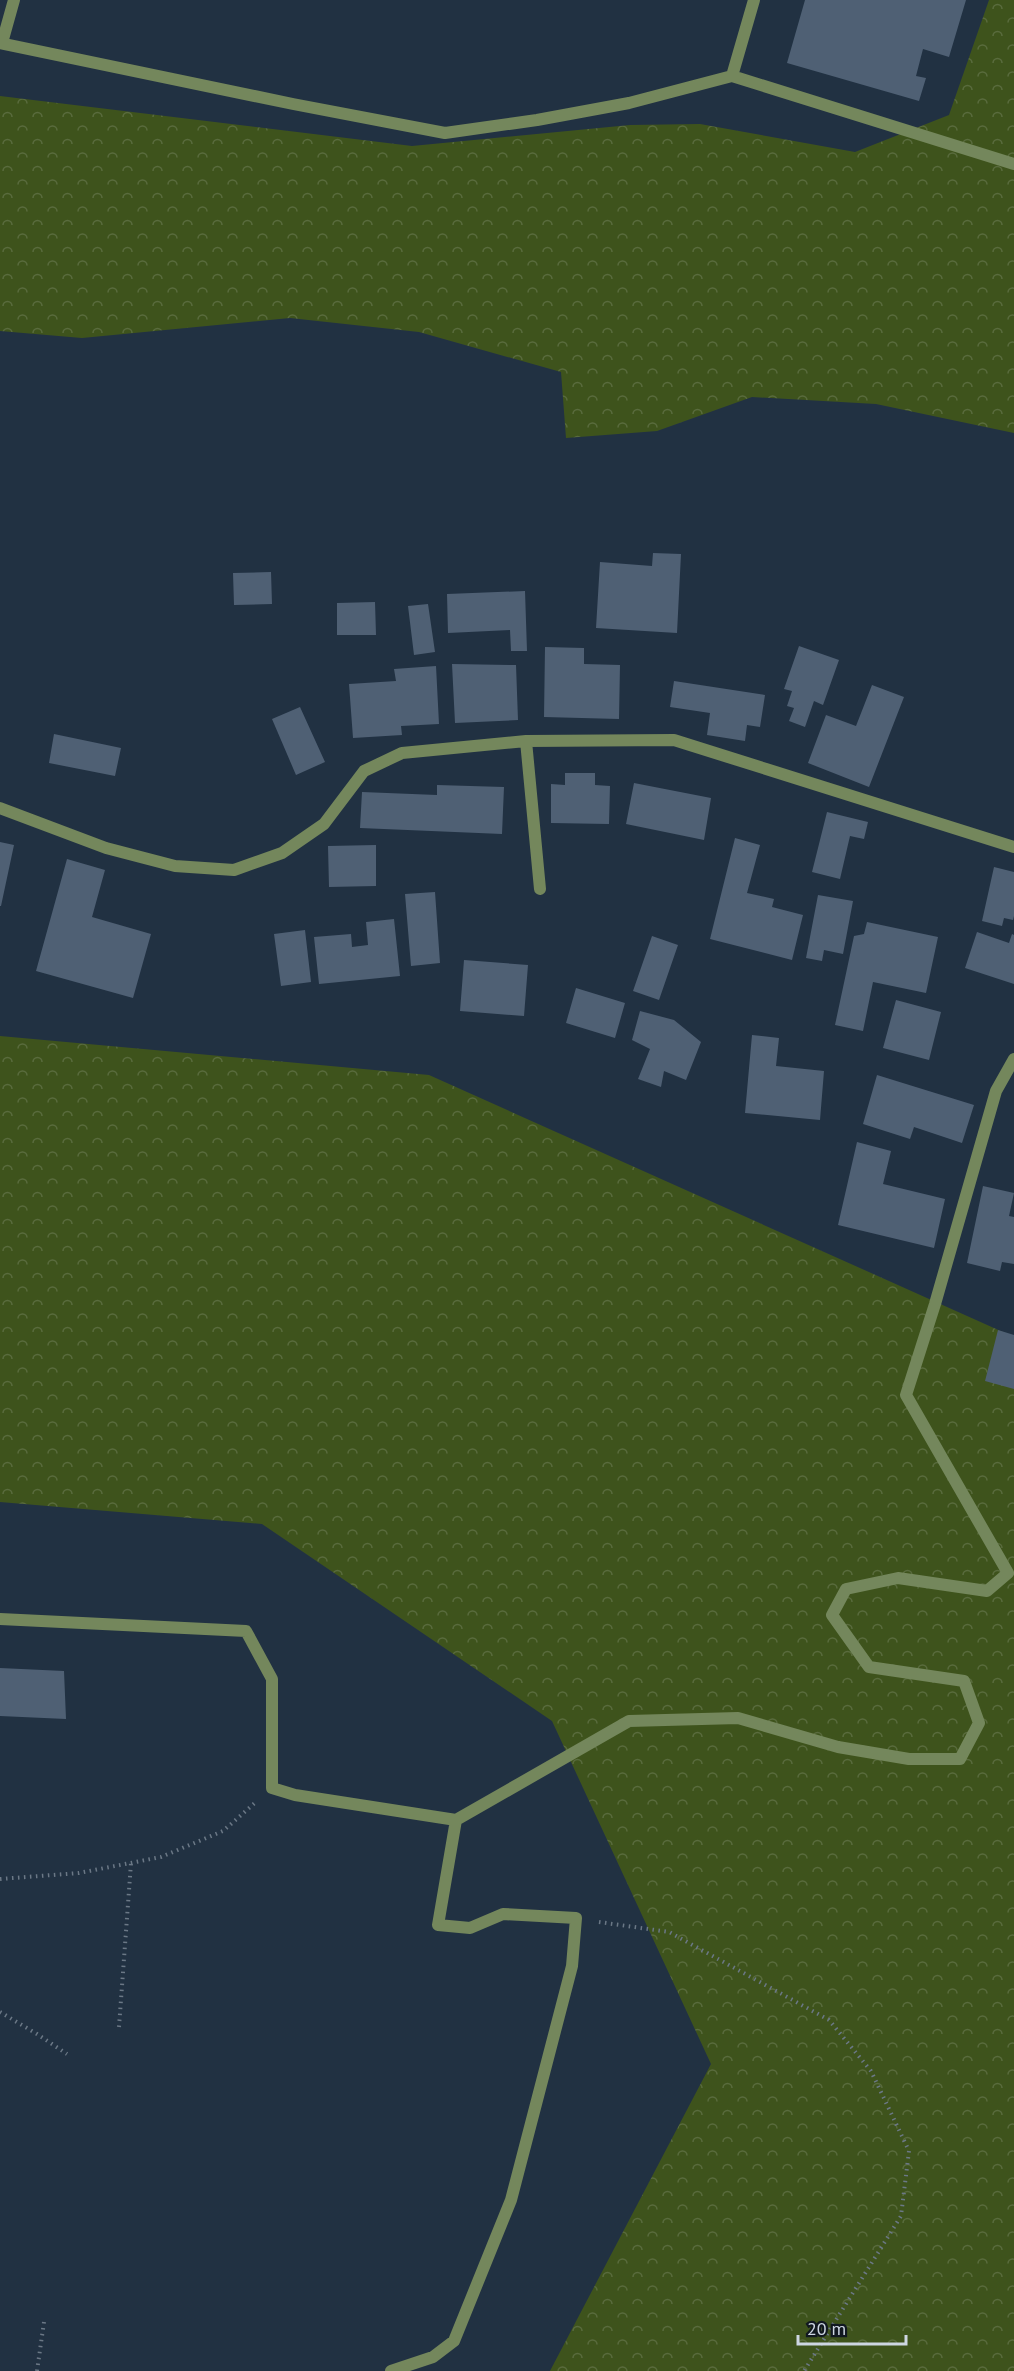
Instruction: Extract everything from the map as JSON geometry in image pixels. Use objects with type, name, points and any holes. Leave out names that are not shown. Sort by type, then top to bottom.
[{"type":"street","points":[[14,0],[1,43],[293,104],[445,132],[537,120],[629,103],[732,76],[1014,163]]},
{"type":"street","points":[[732,76],[754,0]]},
{"type":"street","points":[[0,808],[106,848],[175,866],[234,870],[282,853],[316,830],[324,824],[364,771],[402,753],[526,741],[674,740],[1014,847]]},
{"type":"street","points":[[526,741],[540,890]]},
{"type":"street","points":[[0,1619],[246,1631],[272,1679],[272,1788],[295,1795],[456,1820],[629,1721],[738,1718],[838,1747],[909,1759],[960,1759],[979,1723],[963,1681],[869,1667],[832,1615],[846,1589],[898,1578],[987,1591],[1008,1573],[906,1395],[935,1304],[996,1091],[1014,1059]]},
{"type":"street","points":[[391,2371],[433,2357],[454,2341],[507,2211],[572,1965],[576,1918],[503,1914],[470,1928],[438,1925],[456,1820]]},
{"type":"path","points":[[0,1879],[79,1873],[161,1857],[223,1831],[272,1788]]},
{"type":"path","points":[[119,2027],[131,1863]]},
{"type":"path","points":[[576,1918],[669,1932],[829,2020],[871,2071],[909,2151],[901,2216],[804,2371]]},
{"type":"path","points":[[0,2013],[67,2054]]},
{"type":"path","points":[[37,2371],[44,2322]]},
{"type":"green space","points":[[989,0],[1014,0],[1014,433],[876,404],[752,397],[657,431],[566,438],[561,372],[419,332],[290,318],[82,338],[0,331],[0,96],[412,146],[630,125],[700,124],[855,152],[949,115]]},
{"type":"green space","points":[[0,1036],[429,1075],[1014,1337],[1014,2371],[550,2371],[711,2064],[552,1721],[262,1524],[0,1502]]},
{"type":"building","points":[[805,0],[966,0],[949,57],[923,49],[916,76],[926,78],[919,101],[787,63]]},
{"type":"building","points":[[653,553],[681,554],[677,633],[596,628],[600,562],[652,566]]},
{"type":"building","points":[[271,572],[272,604],[234,605],[233,573]]},
{"type":"building","points":[[525,591],[527,651],[511,651],[510,630],[448,633],[447,594]]},
{"type":"building","points":[[375,602],[376,635],[337,635],[337,603]]},
{"type":"building","points":[[428,604],[435,652],[414,655],[408,606]]},
{"type":"building","points":[[799,646],[839,660],[823,705],[814,701],[805,727],[789,721],[794,708],[787,706],[792,691],[784,689]]},
{"type":"building","points":[[545,647],[584,648],[584,664],[620,665],[619,719],[544,717]]},
{"type":"building","points":[[452,664],[516,665],[518,720],[455,723]]},
{"type":"building","points":[[436,666],[439,724],[401,726],[402,735],[353,738],[349,684],[396,681],[394,669]]},
{"type":"building","points":[[674,681],[765,695],[760,727],[747,725],[745,741],[707,735],[710,713],[670,707]]},
{"type":"building","points":[[872,685],[904,697],[869,787],[808,763],[826,715],[856,726]]},
{"type":"building","points":[[300,707],[325,762],[296,775],[272,719]]},
{"type":"building","points":[[54,734],[121,748],[115,776],[49,763]]},
{"type":"building","points":[[565,773],[595,773],[595,785],[610,786],[609,824],[551,823],[551,784],[565,785]]},
{"type":"building","points":[[634,783],[711,798],[704,840],[626,824]]},
{"type":"building","points":[[437,785],[504,787],[502,834],[360,828],[362,792],[437,795]]},
{"type":"building","points":[[827,812],[868,822],[864,839],[850,836],[840,879],[812,872]]},
{"type":"building","points":[[735,838],[760,845],[747,893],[774,899],[772,907],[803,915],[792,960],[710,939]]},
{"type":"building","points":[[0,842],[14,845],[1,906],[0,906]]},
{"type":"building","points":[[376,845],[376,886],[329,887],[328,846]]},
{"type":"building","points":[[67,859],[105,870],[92,917],[151,934],[133,998],[36,971]]},
{"type":"building","points":[[994,867],[1014,872],[1014,916],[1013,920],[1004,918],[1002,926],[982,921]]},
{"type":"building","points":[[435,892],[440,963],[411,966],[405,894]]},
{"type":"building","points":[[818,895],[853,901],[843,954],[824,950],[822,961],[806,958]]},
{"type":"building","points":[[394,919],[400,976],[319,984],[314,937],[351,934],[352,947],[368,945],[366,922]]},
{"type":"building","points":[[867,922],[938,937],[926,993],[873,982],[863,1031],[835,1025],[854,936],[864,934]]},
{"type":"building","points":[[305,930],[311,982],[281,986],[274,934]]},
{"type":"building","points":[[977,932],[1009,943],[1012,934],[1014,935],[1014,984],[965,968]]},
{"type":"building","points":[[652,936],[678,945],[659,1000],[633,991]]},
{"type":"building","points":[[464,960],[528,965],[524,1016],[460,1011]]},
{"type":"building","points":[[576,988],[625,1003],[615,1038],[566,1023]]},
{"type":"building","points":[[896,1000],[941,1012],[929,1060],[883,1048]]},
{"type":"building","points":[[640,1011],[674,1020],[701,1042],[686,1080],[664,1071],[661,1087],[638,1079],[650,1049],[632,1040]]},
{"type":"building","points":[[752,1035],[779,1038],[776,1066],[824,1071],[820,1120],[745,1113]]},
{"type":"building","points":[[877,1075],[974,1105],[962,1143],[914,1127],[910,1139],[863,1124]]},
{"type":"building","points":[[857,1142],[891,1151],[883,1184],[945,1199],[934,1248],[838,1225]]},
{"type":"building","points":[[983,1186],[1014,1193],[1009,1216],[1014,1217],[1014,1264],[1002,1262],[1000,1271],[967,1263]]},
{"type":"building","points":[[998,1330],[1014,1335],[1014,1389],[985,1381]]},
{"type":"building","points":[[0,1668],[64,1671],[66,1719],[0,1716]]}]
